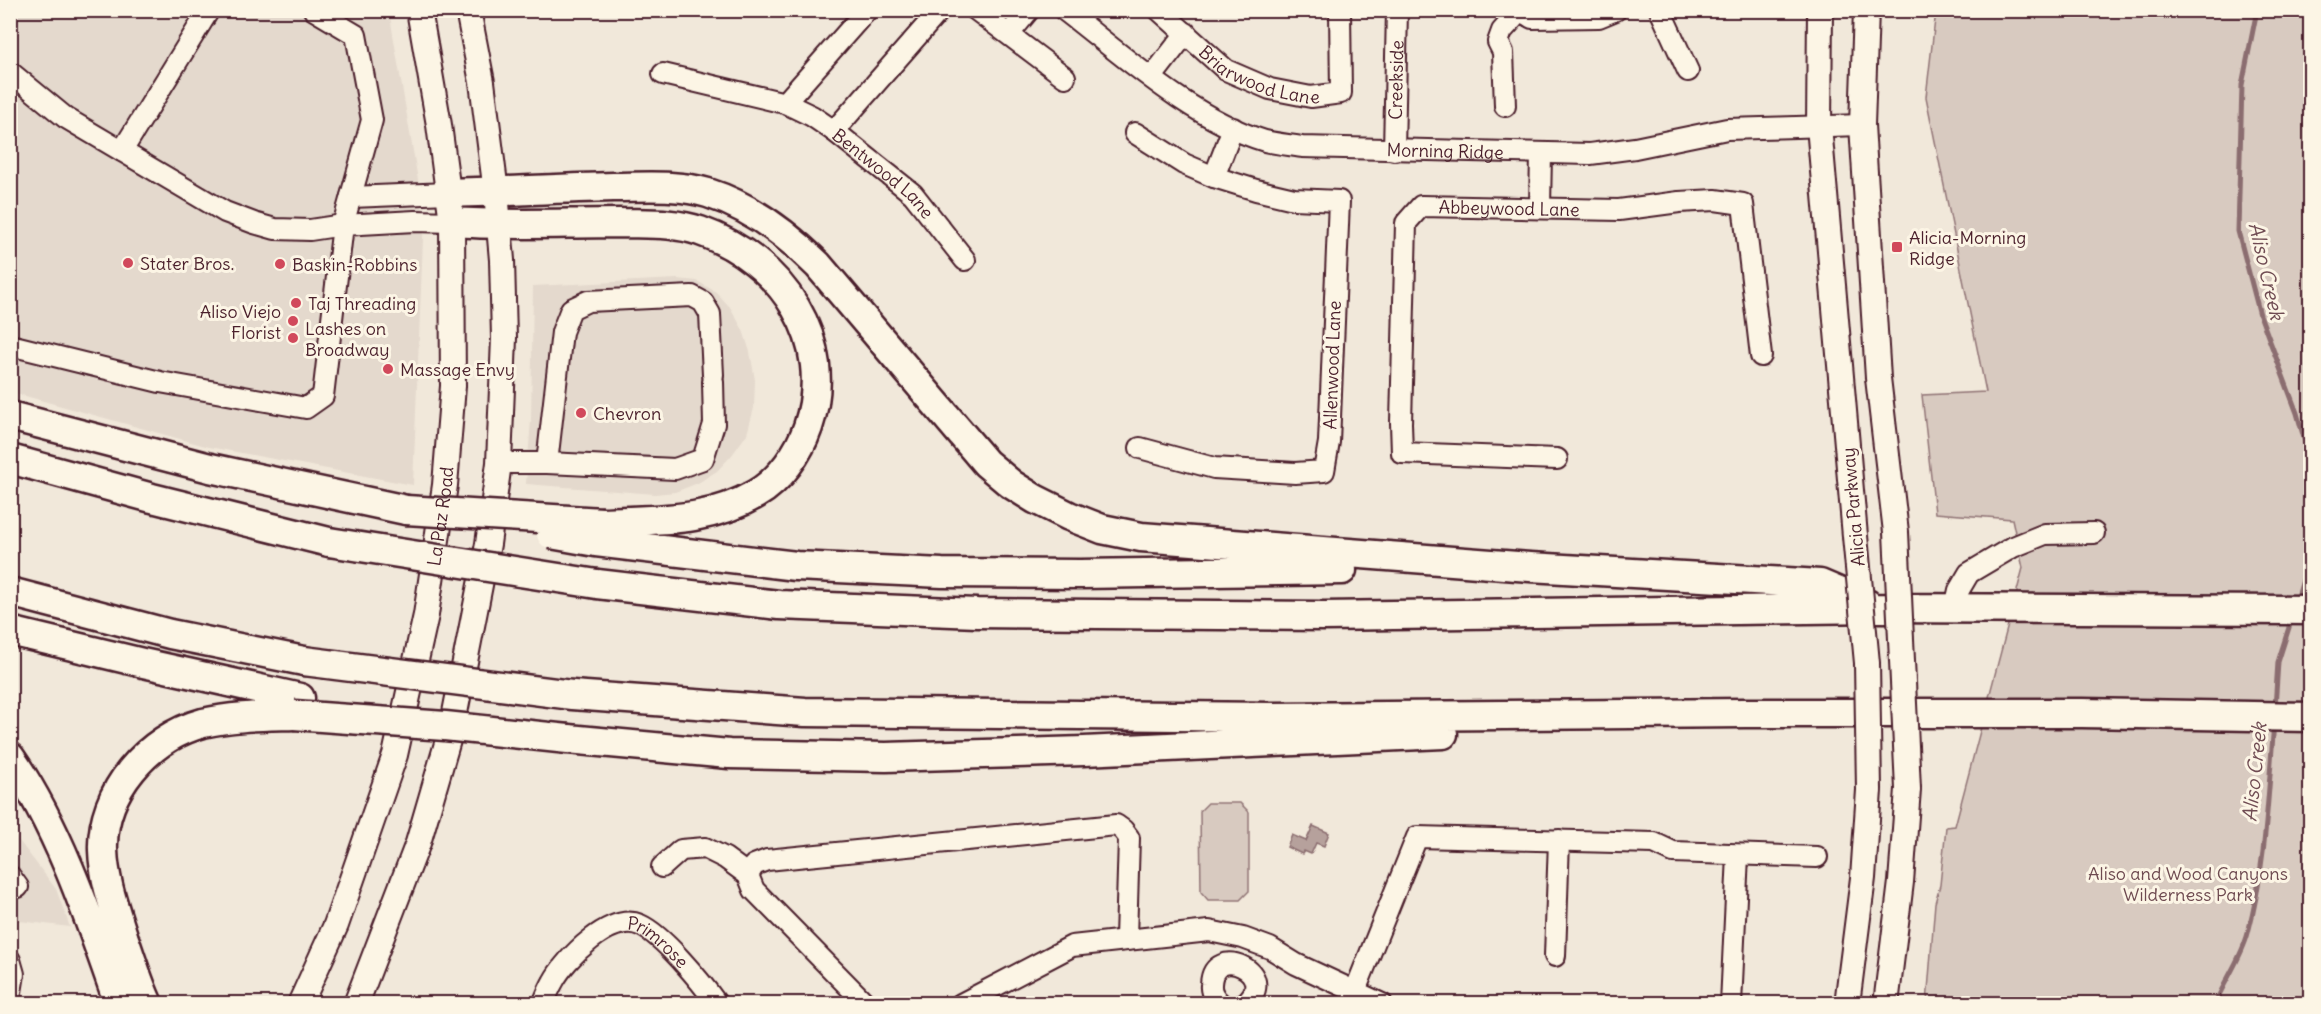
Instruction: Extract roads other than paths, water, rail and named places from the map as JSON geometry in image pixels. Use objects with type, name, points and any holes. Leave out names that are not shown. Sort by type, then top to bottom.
[{"type":"highway","points":[[448,193],[548,188],[677,188],[708,193],[766,221],[793,240],[818,265],[986,463],[1011,484],[1035,499],[1102,529],[1153,538],[1530,567],[1820,584],[1877,608]]},
{"type":"highway","points":[[452,222],[500,226],[581,223],[670,224],[699,231],[728,243],[755,259],[774,278],[802,318],[812,344],[816,366],[813,414],[799,447],[777,477],[758,493],[736,505],[714,513],[599,532]]},
{"type":"highway","points":[[10,416],[210,468],[406,510],[599,532],[796,566],[942,573],[1080,574],[1530,567]]},
{"type":"highway","points":[[10,459],[152,498],[329,542],[597,584],[779,605],[977,614],[1324,616],[1877,608],[2310,610]]},
{"type":"highway","points":[[10,592],[170,634],[304,661],[572,695],[805,712],[1272,717],[1745,713],[2082,713],[2310,717]]},
{"type":"highway","points":[[10,631],[143,663],[297,707],[445,726],[729,754],[886,757],[1083,751],[1429,735],[1745,713]]},
{"type":"highway","points":[[148,1004],[110,897],[104,872],[105,827],[121,784],[136,764],[154,747],[176,733],[203,723],[297,707]]},
{"type":"highway","points":[[10,757],[51,824],[119,1004]]},
{"type":"main road","name":"La Paz Road","points":[[300,1004],[336,925],[395,755],[426,615],[445,485],[453,386],[452,222],[437,113],[419,10]]},
{"type":"main road","points":[[356,1004],[418,843],[453,723],[488,544],[499,463],[504,338],[500,226],[482,82],[468,10]]},
{"type":"main road","name":"Alicia Parkway","points":[[1820,10],[1819,126],[1866,663],[1869,790],[1863,878],[1847,1004]]},
{"type":"main road","points":[[1866,10],[1862,125],[1878,378],[1896,532],[1908,789],[1901,882],[1886,1004]]},
{"type":"street","points":[[122,151],[208,10]]},
{"type":"street","points":[[10,345],[160,382],[306,408],[323,396],[343,225],[372,120],[356,35],[315,10]]},
{"type":"street","points":[[785,103],[867,10]]},
{"type":"street","name":"Bentwood Lane","points":[[940,10],[834,131],[913,194],[965,260]]},
{"type":"street","points":[[976,10],[1065,77]]},
{"type":"street","points":[[1009,34],[1029,10]]},
{"type":"street","name":"Morning Ridge","points":[[1064,10],[1191,106],[1233,128],[1266,141],[1302,147],[1590,154],[1635,148],[1727,129],[1862,125]]},
{"type":"street","name":"Briarwood Lane","points":[[1159,10],[1226,70],[1270,89],[1311,97],[1341,93],[1340,10]]},
{"type":"street","name":"Creekside","points":[[1394,150],[1396,10]]},
{"type":"street","points":[[1505,106],[1503,52],[1498,42],[1502,31],[1520,11],[1532,18],[1543,18],[1599,17],[1616,10]]},
{"type":"street","points":[[1660,10],[1688,71]]},
{"type":"street","name":"Briarwood Lane","points":[[1152,77],[1186,33]]},
{"type":"street","points":[[10,72],[66,118],[225,212],[254,223],[275,229],[310,230],[343,225],[415,220],[452,222]]},
{"type":"street","points":[[663,74],[785,103],[812,116],[834,131]]},
{"type":"street","points":[[1214,177],[1233,128]]},
{"type":"street","name":"Allenwood Lane","points":[[1135,133],[1185,164],[1214,177],[1294,199],[1339,201],[1329,442],[1324,471],[1295,473],[1214,468],[1140,448]]},
{"type":"street","points":[[1540,207],[1541,154]]},
{"type":"street","points":[[351,197],[448,193]]},
{"type":"street","name":"Abbeywood Lane","points":[[1557,459],[1402,453],[1406,224],[1421,206],[1619,210],[1715,200],[1743,204],[1761,356]]},
{"type":"street","points":[[499,463],[675,469],[703,459],[714,424],[710,314],[703,302],[692,296],[588,301],[571,309],[562,332],[548,463]]},
{"type":"street","points":[[1955,608],[1959,590],[1969,573],[2013,547],[2045,534],[2094,533]]},
{"type":"street","points":[[748,875],[754,865],[767,860],[1116,825],[1129,838],[1126,938]]},
{"type":"street","points":[[1355,991],[1417,837],[1654,843],[1673,852],[1817,857]]},
{"type":"street","points":[[1555,956],[1559,840]]},
{"type":"street","points":[[662,867],[681,850],[705,848],[725,858],[748,875],[754,890],[866,1004]]},
{"type":"street","points":[[1731,1004],[1738,855]]},
{"type":"street","points":[[10,876],[18,887],[10,886]]},
{"type":"street","name":"Primrose","points":[[543,1004],[553,981],[574,955],[603,931],[618,923],[638,924],[653,933],[705,987],[717,1004]]},
{"type":"street","points":[[961,1004],[1071,946],[1126,938],[1209,931],[1242,938],[1270,948],[1296,964],[1382,1004]]},
{"type":"street","points":[[1236,963],[1242,938]]},
{"type":"street","points":[[10,960],[14,974],[10,998]]},
{"type":"street","points":[[1221,1004],[1211,990],[1212,976],[1222,966],[1236,963],[1249,970],[1255,983],[1251,997],[1244,1004]]},
{"type":"waterway","name":"Aliso Creek","points":[[2257,10],[2242,85],[2238,231],[2260,315],[2297,413],[2310,460]]},
{"type":"waterway","name":"Aliso Creek","points":[[2297,600],[2307,567],[2310,540]]},
{"type":"waterway","name":"Aliso Creek","points":[[2275,708],[2278,662],[2292,618]]},
{"type":"waterway","name":"Aliso Creek","points":[[2215,1004],[2242,951],[2254,907],[2266,829],[2274,723]]},
{"type":"place","name":"Alicia-Morning Ridge","points":[[1897,247]]},
{"type":"place","name":"Stater Bros.","points":[[128,263]]},
{"type":"place","name":"Baskin-Robbins","points":[[280,264]]},
{"type":"place","name":"Taj Threading","points":[[296,303]]},
{"type":"place","name":"Aliso Viejo Florist","points":[[293,321]]},
{"type":"place","name":"Lashes on Broadway","points":[[293,338]]},
{"type":"place","name":"Massage Envy","points":[[388,369]]},
{"type":"place","name":"Chevron","points":[[581,413]]},
{"type":"park label","name":"Aliso and Wood Canyons Wilderness Park","points":[[2188,883]]}]
